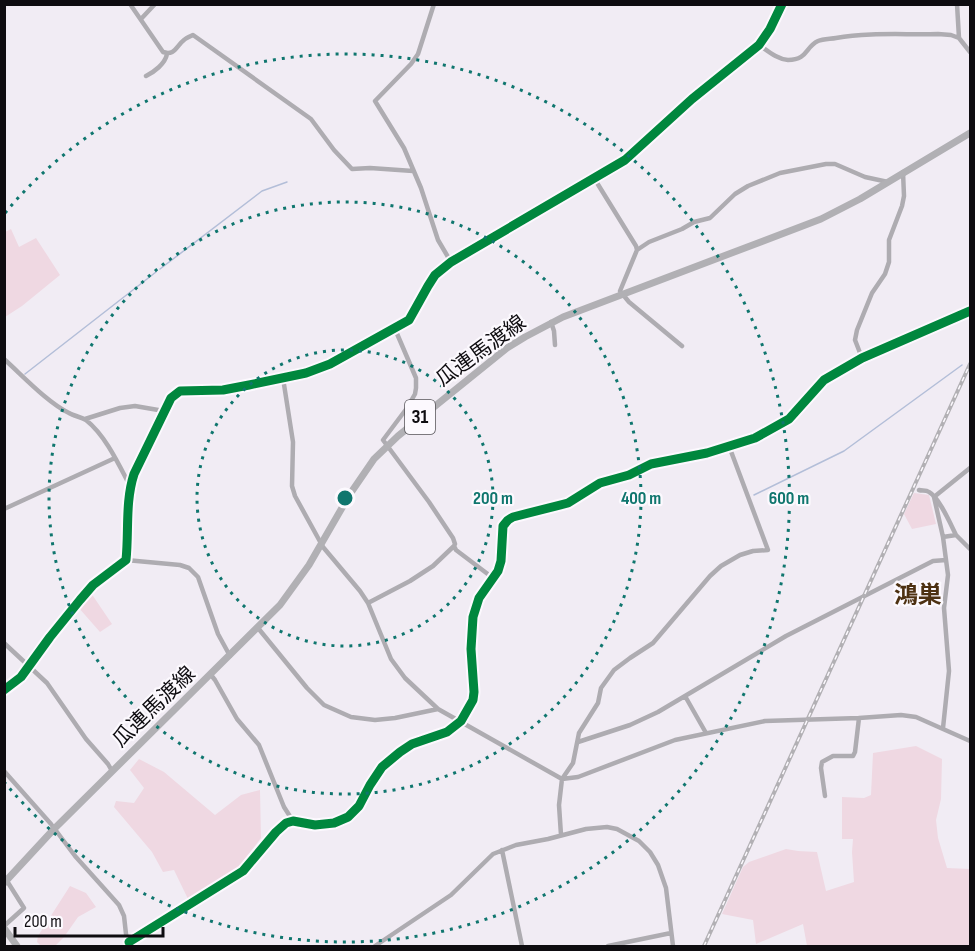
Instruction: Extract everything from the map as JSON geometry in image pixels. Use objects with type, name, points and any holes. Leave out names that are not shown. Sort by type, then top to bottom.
[{"type":"main road","name":"瓜連馬渡線","points":[[6,882],[54,828],[280,605],[295,586],[360,478],[374,459],[414,423],[507,348],[551,322],[821,219],[860,199],[970,132]]},
{"type":"main road","points":[[4,927],[16,946]]},
{"type":"street","points":[[130,4],[163,52],[167,54]]},
{"type":"street","points":[[141,19],[155,4]]},
{"type":"street","points":[[434,4],[418,54],[375,101],[405,148],[438,240],[451,262]]},
{"type":"street","points":[[126,560],[130,486],[171,398],[180,391],[223,390],[306,374],[330,364],[409,320],[435,275],[451,262],[625,160],[692,99],[759,45],[782,4]]},
{"type":"street","points":[[957,4],[959,38]]},
{"type":"street","points":[[759,45],[779,58],[793,60],[801,58],[818,41],[847,36],[938,34],[959,38],[970,52]]},
{"type":"street","points":[[167,54],[193,35],[311,119],[334,150],[352,169],[378,168],[413,171]]},
{"type":"street","points":[[146,76],[160,66],[167,54]]},
{"type":"street","points":[[682,346],[629,302],[620,291],[637,250],[649,242],[694,222],[710,218],[741,189],[780,173],[835,164],[865,177],[888,182]]},
{"type":"street","points":[[862,358],[855,340],[857,330],[872,293],[885,274],[889,262],[889,240],[904,196],[903,172]]},
{"type":"street","points":[[594,178],[637,250]]},
{"type":"street","points":[[4,771],[119,905],[124,916],[126,934],[130,944],[243,871],[286,823],[293,821],[315,825],[334,823],[348,817],[359,806],[382,767],[412,744],[447,732],[461,721],[474,692],[471,649],[473,617],[479,598],[498,571],[504,526],[508,520],[568,503],[600,483],[629,475],[651,464],[707,453],[754,438],[789,419],[824,380],[862,358],[970,311]]},
{"type":"street","points":[[551,322],[555,345]]},
{"type":"street","points":[[368,603],[433,566],[455,543],[429,502],[383,440],[415,394],[416,388],[416,378],[395,328]]},
{"type":"street","points":[[4,359],[43,394],[69,413],[85,419],[98,432],[130,486]]},
{"type":"street","points":[[283,378],[293,441],[292,486],[295,496],[328,554],[368,603],[391,659],[405,678],[438,709],[562,779],[578,777],[675,740],[765,721],[901,715],[916,717],[970,741]]},
{"type":"street","points":[[85,419],[120,408],[135,406],[165,411]]},
{"type":"street","points":[[561,835],[559,805],[562,779],[573,763],[579,733],[598,703],[601,688],[614,670],[654,643],[721,566],[740,555],[768,550],[729,446]]},
{"type":"street","points":[[4,509],[115,458]]},
{"type":"street","points":[[934,497],[970,468]]},
{"type":"street","points":[[919,490],[929,492],[934,497],[947,515],[956,535],[970,549]]},
{"type":"street","points":[[934,497],[948,575],[944,608],[949,671],[943,729]]},
{"type":"street","points":[[943,537],[956,535]]},
{"type":"street","points":[[454,546],[493,578]]},
{"type":"street","points":[[4,690],[21,677],[67,615],[93,585],[126,560],[180,565],[189,568],[198,577],[218,634],[230,656]]},
{"type":"street","points":[[578,742],[630,725],[658,712],[786,636],[933,561],[946,560]]},
{"type":"street","points":[[258,628],[307,688],[324,705],[351,717],[375,720],[438,709]]},
{"type":"street","points":[[4,643],[47,683],[86,739],[112,771]]},
{"type":"street","points":[[211,675],[237,718],[259,745],[284,807],[293,821]]},
{"type":"street","points":[[685,696],[706,734]]},
{"type":"street","points":[[825,796],[822,762],[833,756],[853,756],[859,718]]},
{"type":"street","points":[[375,946],[451,895],[493,854],[516,844],[548,839],[586,829],[607,827],[617,829],[639,841],[651,852],[666,888],[673,946]]},
{"type":"street","points":[[502,850],[522,946]]},
{"type":"street","points":[[4,927],[24,908],[6,882]]},
{"type":"street","points":[[608,946],[671,933]]},
{"type":"shaded area","points":[[11,229],[19,247],[36,238],[60,275],[5,317],[5,232]]},
{"type":"shaded area","points":[[914,493],[929,495],[936,524],[912,529],[904,514]]},
{"type":"shaded area","points":[[91,593],[112,624],[100,632],[78,607]]},
{"type":"shaded area","points":[[916,746],[942,759],[941,799],[936,820],[938,838],[947,868],[970,869],[970,946],[807,946],[803,924],[756,944],[753,920],[722,914],[743,867],[749,862],[786,849],[817,852],[826,891],[854,882],[853,839],[842,839],[842,797],[864,798],[871,795],[873,753]]},
{"type":"shaded area","points":[[139,759],[164,772],[215,815],[241,795],[260,790],[261,838],[237,869],[188,899],[174,870],[163,872],[152,852],[114,807],[116,801],[134,803],[144,788],[130,770]]},
{"type":"shaded area","points":[[70,886],[86,893],[96,907],[78,917],[55,946],[41,946],[37,942],[38,936]]},
{"type":"waterway","points":[[160,269],[262,191],[287,182]]},
{"type":"waterway","points":[[25,374],[156,272]]},
{"type":"waterway","points":[[754,495],[844,451],[962,365]]},
{"type":"railway","points":[[704,946],[970,364]]},
{"type":"cycle path","points":[[4,690],[21,677],[50,637],[93,585],[126,560],[128,506],[134,474],[171,398],[180,391],[223,390],[306,373],[330,364],[409,320],[435,275],[451,262],[625,160],[692,99],[759,45],[782,4]]},
{"type":"cycle path","points":[[129,942],[243,871],[286,823],[293,821],[315,825],[334,823],[348,817],[359,806],[382,767],[412,744],[447,732],[461,721],[473,700],[474,692],[471,649],[473,617],[479,598],[498,571],[501,561],[503,526],[508,520],[568,503],[600,483],[629,475],[651,464],[707,453],[755,438],[789,419],[824,380],[862,358],[970,311]]},
{"type":"district","name":"鴻巣","points":[[918,595]]}]
